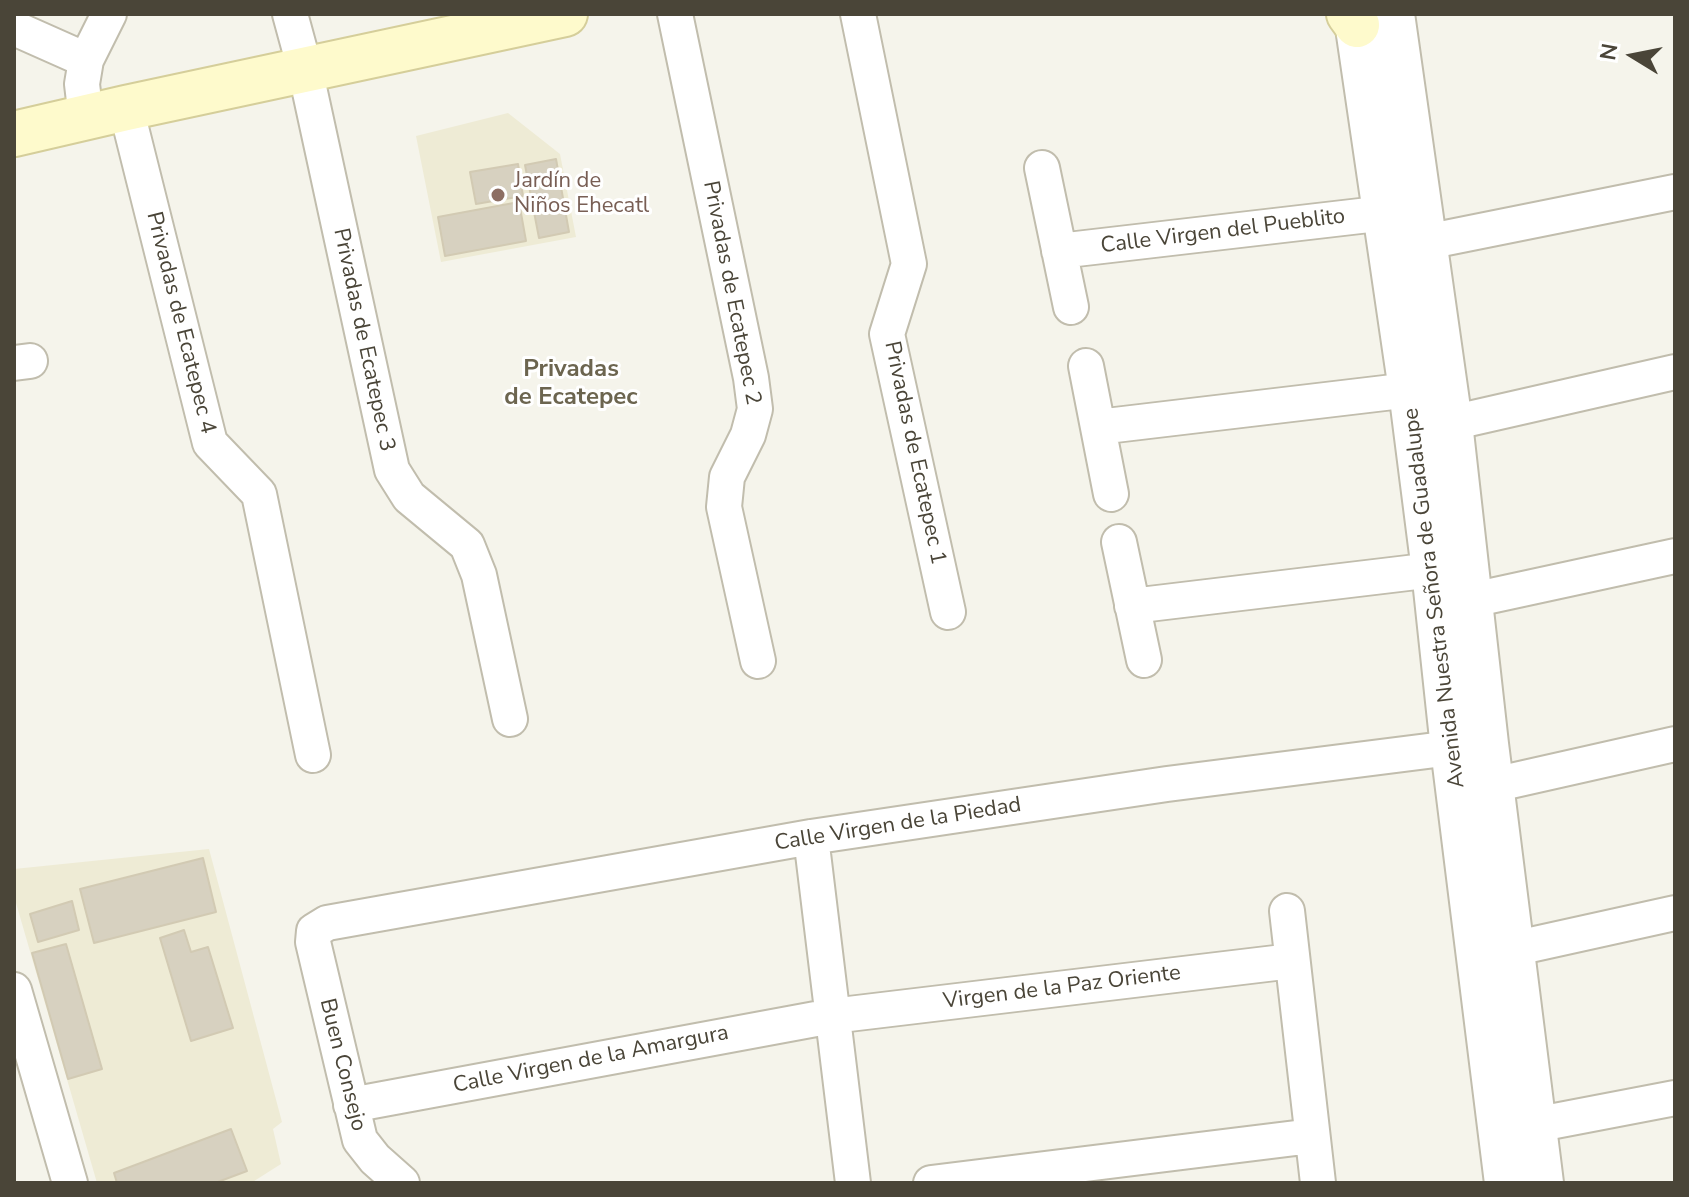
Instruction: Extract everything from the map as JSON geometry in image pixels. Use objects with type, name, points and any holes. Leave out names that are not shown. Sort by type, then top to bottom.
[{"type":"main road","points":[[14,134],[565,14]]},
{"type":"street","points":[[14,28],[86,60],[109,14]]},
{"type":"street","name":"Privadas de Ecatepec 3","points":[[290,14],[305,69],[392,470],[409,497],[467,545],[479,575],[510,719]]},
{"type":"street","name":"Privadas de Ecatepec 2","points":[[675,14],[755,409],[748,435],[727,477],[724,507],[758,661]]},
{"type":"street","name":"Privadas de Ecatepec 1","points":[[858,14],[909,264],[887,334],[948,612]]},
{"type":"street","name":"Avenida Nuestra Señora de Guadalupe","points":[[1364,17],[1386,213],[1433,570],[1470,746],[1493,785],[1542,1183]]},
{"type":"street","name":"Avenida Nuestra Señora de Guadalupe","points":[[1364,17],[1426,242],[1451,423],[1472,600],[1470,746],[1506,1183]]},
{"type":"street","name":"Privadas de Ecatepec 4","points":[[86,60],[82,84],[106,113],[210,443],[259,494],[313,755]]},
{"type":"street","points":[[1042,168],[1071,307]]},
{"type":"street","points":[[1426,242],[1675,192]]},
{"type":"street","name":"Calle Virgen del Pueblito","points":[[1059,251],[1386,213]]},
{"type":"street","points":[[1086,366],[1111,494]]},
{"type":"street","points":[[1451,423],[1675,372]]},
{"type":"street","points":[[1098,427],[1410,390]]},
{"type":"street","points":[[1119,542],[1144,660]]},
{"type":"street","points":[[1472,600],[1675,556]]},
{"type":"street","points":[[1132,606],[1433,570]]},
{"type":"street","points":[[1493,785],[1675,744]]},
{"type":"street","name":"Calle Virgen de la Piedad","points":[[314,931],[327,923],[811,837],[1167,784],[1470,746]]},
{"type":"street","points":[[811,837],[853,1183]]},
{"type":"street","points":[[1287,911],[1318,1183]]},
{"type":"street","points":[[1512,949],[1675,913]]},
{"type":"street","name":"Buen Consejo","points":[[314,931],[313,942],[360,1140],[375,1159],[402,1183]]},
{"type":"street","name":"Virgen de la Paz Oriente","points":[[832,1016],[1292,961]]},
{"type":"street","points":[[15,994],[70,1183]]},
{"type":"street","name":"Calle Virgen de la Amargura","points":[[351,1105],[832,1016]]},
{"type":"street","points":[[1534,1125],[1675,1098]]},
{"type":"street","points":[[931,1183],[1312,1136]]},
{"type":"shaded area","name":"Jardín de Niños Ehecatl","points":[[508,113],[560,154],[576,237],[441,262],[416,136]]},
{"type":"shaded area","points":[[209,849],[282,1122],[273,1129],[281,1164],[251,1183],[97,1183],[14,896],[14,869]]},
{"type":"building","points":[[556,159],[569,232],[539,238],[525,165]]},
{"type":"building","points":[[518,164],[523,196],[476,204],[470,172]]},
{"type":"building","points":[[519,202],[526,241],[445,256],[438,217]]},
{"type":"building","points":[[203,858],[216,912],[94,943],[80,889]]},
{"type":"building","points":[[72,901],[79,930],[38,942],[30,914]]},
{"type":"building","points":[[184,930],[191,952],[208,947],[233,1028],[191,1041],[160,938]]},
{"type":"building","points":[[66,944],[102,1069],[68,1079],[32,953]]},
{"type":"building","points":[[231,1129],[247,1171],[215,1183],[117,1183],[114,1173]]},
{"type":"place","name":"Jardín de Niños Ehecatl","points":[[498,195]]},
{"type":"district","name":"Privadas de Ecatepec","points":[[571,384]]}]
